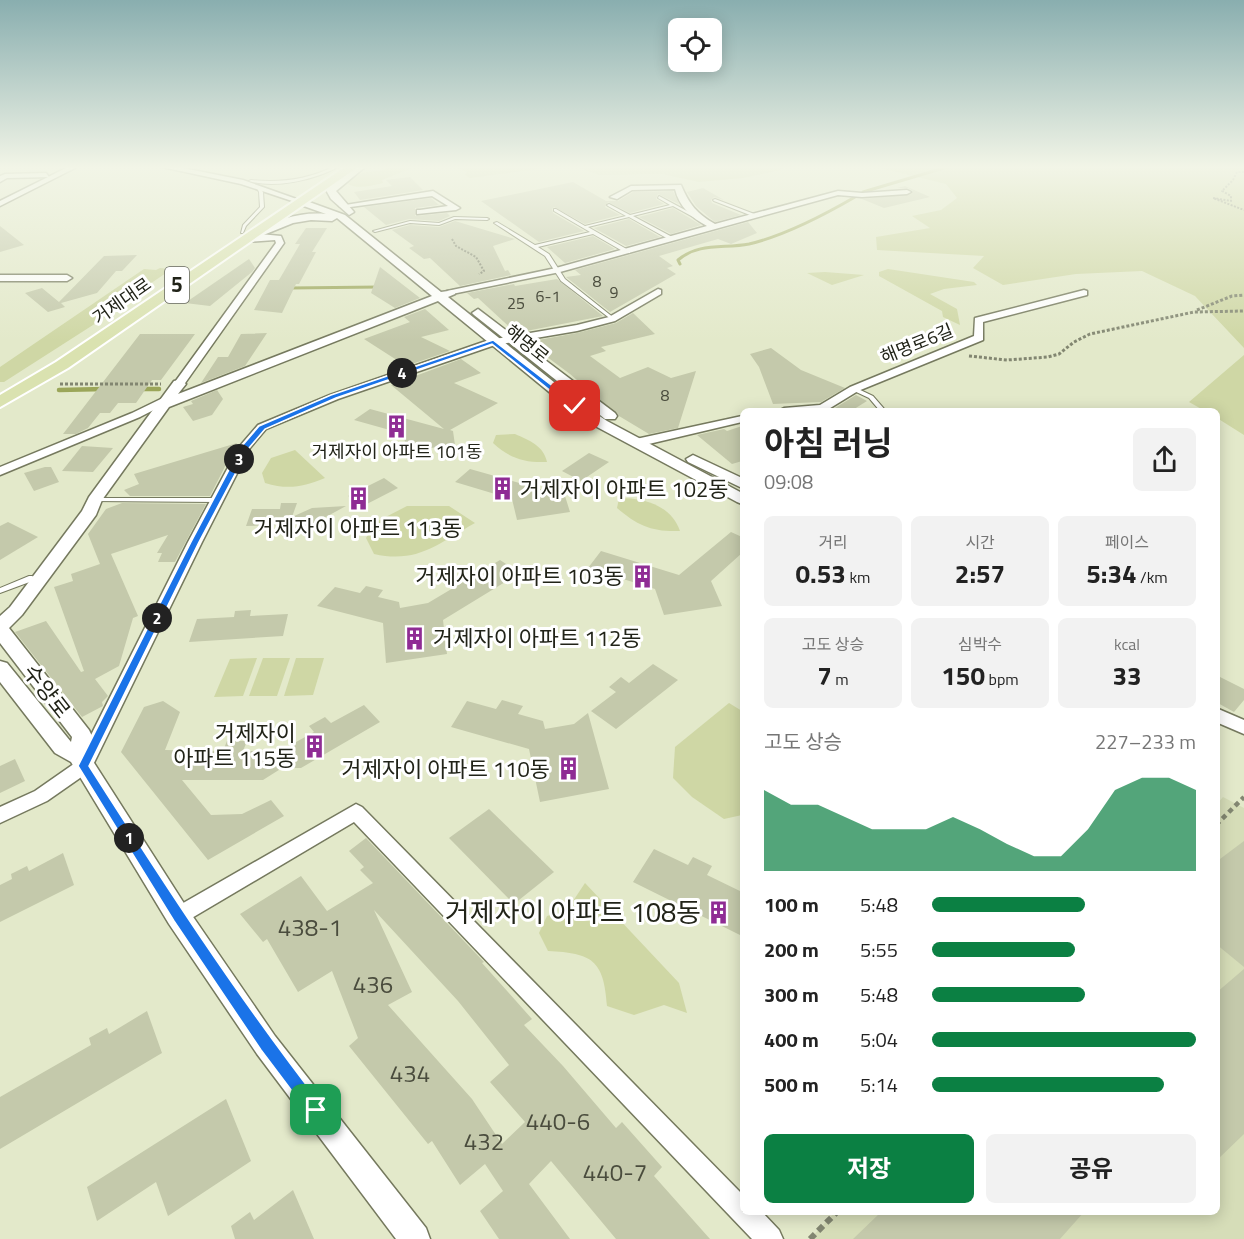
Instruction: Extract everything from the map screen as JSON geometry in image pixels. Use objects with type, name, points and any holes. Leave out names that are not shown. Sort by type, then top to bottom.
[{"type":"main road","name":"거제대로","points":[[0,393],[58,358],[260,225]]},
{"type":"main road","name":"거제대로","points":[[0,402],[62,365],[244,236]]},
{"type":"street","points":[[244,236],[274,225]]},
{"type":"street","name":"해명로","points":[[361,225],[447,294],[608,414],[740,483]]},
{"type":"street","name":"해명로","points":[[365,225],[375,231],[447,294],[493,342],[575,406],[636,443],[740,498]]},
{"type":"street","points":[[0,471],[167,401],[447,294],[628,252],[718,225]]},
{"type":"street","points":[[0,611],[32,578],[81,512],[92,503],[280,243],[278,238],[244,236]]},
{"type":"street","points":[[0,278],[67,278]]},
{"type":"street","points":[[0,815],[40,796],[81,761],[245,447],[262,428],[334,397],[493,342],[577,328],[612,319],[658,292]]},
{"type":"street","name":"해명로6길","points":[[823,408],[854,389],[978,338],[978,320],[1084,293]]},
{"type":"street","points":[[636,443],[740,419]]},
{"type":"street","points":[[0,477],[113,431],[136,428],[144,433]]},
{"type":"street","points":[[0,628],[16,611],[90,512],[92,503]]},
{"type":"street","name":"수양로","points":[[0,628],[82,736],[81,761]]},
{"type":"street","name":"수양로","points":[[1,670],[62,747],[81,761],[178,916],[266,1045],[415,1239]]},
{"type":"street","points":[[1220,716],[1244,728]]},
{"type":"street","points":[[178,916],[356,812],[740,1208]]},
{"type":"street","points":[[747,1215],[770,1239]]},
{"type":"lane","points":[[244,236],[245,225]]},
{"type":"lane","points":[[375,231],[399,225]]},
{"type":"lane","points":[[499,225],[547,255],[563,280],[612,319]]},
{"type":"lane","points":[[580,225],[628,252]]},
{"type":"lane","points":[[584,227],[593,225]]},
{"type":"lane","points":[[646,225],[672,239]]},
{"type":"lane","points":[[534,248],[594,232]]},
{"type":"lane","points":[[854,389],[871,397],[880,408]]},
{"type":"lane","points":[[92,503],[217,500]]},
{"type":"lane","points":[[0,591],[32,578]]},
{"type":"path","points":[[452,239],[456,246],[476,256],[484,272],[473,277]]},
{"type":"path","points":[[1194,312],[1232,296],[1244,295]]},
{"type":"path","points":[[940,354],[1007,360],[1048,357],[1059,354],[1074,342],[1090,334],[1194,312],[1244,311]]},
{"type":"path","points":[[59,384],[179,384]]},
{"type":"path","points":[[1220,821],[1244,797]]},
{"type":"path","points":[[810,1239],[834,1215]]},
{"type":"shaded area","points":[[925,225],[1244,225],[1244,348],[1195,296],[1142,271],[1076,274],[1003,285],[973,268],[984,256],[877,250],[876,237],[930,228]]},
{"type":"shaded area","points":[[144,269],[172,269],[129,298],[132,300],[4,382],[0,382],[0,367]]},
{"type":"shaded area","points":[[888,269],[974,282],[977,285],[944,289],[930,294],[957,309],[960,325],[943,317],[942,311],[879,276],[879,272]]},
{"type":"shaded area","points":[[807,273],[864,275],[832,285]]},
{"type":"shaded area","points":[[1244,355],[1244,435],[1220,420],[1220,408],[1200,408],[1189,402]]},
{"type":"shaded area","points":[[515,434],[539,448],[547,462],[532,462],[518,458],[493,443],[496,435]]},
{"type":"shaded area","points":[[295,450],[325,478],[295,487],[265,483],[262,473],[271,458]]},
{"type":"shaded area","points":[[619,498],[656,505],[670,515],[680,531],[646,527],[617,508]]},
{"type":"shaded area","points":[[407,506],[449,506],[475,523],[428,550],[416,554],[389,556],[374,554],[366,538],[376,522]]},
{"type":"shaded area","points":[[257,658],[243,696],[214,697],[230,659]]},
{"type":"shaded area","points":[[263,658],[290,658],[277,696],[249,696]]},
{"type":"shaded area","points":[[296,658],[324,658],[313,695],[284,696]]},
{"type":"shaded area","points":[[729,703],[740,710],[740,815],[724,819],[692,797],[673,778],[675,747]]},
{"type":"shaded area","points":[[1223,797],[1244,808],[1244,1239],[810,1239],[832,1215],[1220,1215],[1220,800]]},
{"type":"shaded area","points":[[585,883],[679,983],[687,1013],[664,1005],[634,1015],[607,1006],[603,978],[593,962],[575,954],[548,951],[539,933],[547,916],[567,910]]},
{"type":"building","points":[[410,225],[439,227],[468,225],[515,239],[493,246],[505,271],[508,270],[511,275],[460,286],[430,258],[424,259],[409,248],[414,246],[392,230]]},
{"type":"building","points":[[515,225],[573,225],[584,231],[539,242]]},
{"type":"building","points":[[606,225],[639,225],[660,237],[626,246],[594,228]]},
{"type":"building","points":[[654,225],[701,225],[671,234]]},
{"type":"building","points":[[738,225],[750,225],[757,233],[731,244],[718,239],[659,256],[673,266],[667,268],[676,274],[610,312],[566,277],[581,275],[575,270]]},
{"type":"building","points":[[0,226],[24,245],[0,252]]},
{"type":"building","points":[[306,228],[327,228],[312,252],[316,252],[299,284],[296,284],[282,313],[254,310],[270,280],[279,280],[300,244],[295,244]]},
{"type":"building","points":[[593,236],[615,249],[565,263],[547,247]]},
{"type":"building","points":[[137,255],[122,271],[116,271],[97,293],[61,303],[65,307],[48,312],[25,293],[42,288],[59,302],[104,256]]},
{"type":"building","points":[[249,259],[255,268],[252,272],[210,306],[185,303]]},
{"type":"building","points":[[380,267],[420,298],[395,308],[371,293]]},
{"type":"building","points":[[557,279],[603,316],[516,333],[478,298],[474,299],[467,293],[514,284],[515,286]]},
{"type":"building","points":[[425,309],[449,330],[421,337],[450,351],[406,366],[364,339],[410,322],[404,317]]},
{"type":"building","points":[[633,313],[655,334],[601,347],[606,351],[590,356],[620,378],[648,367],[671,378],[696,371],[678,428],[649,434],[619,416],[570,374],[527,342],[616,323]]},
{"type":"building","points":[[267,333],[245,366],[201,383],[218,357],[228,357],[241,334]]},
{"type":"building","points":[[140,334],[195,334],[161,380],[152,380],[136,403],[118,403],[110,413],[100,413],[88,428],[76,434],[63,434]]},
{"type":"building","points":[[771,348],[801,370],[845,388],[821,402],[773,404],[759,367],[750,354]]},
{"type":"building","points":[[461,359],[481,373],[454,383],[498,403],[450,430],[453,431],[455,445],[406,451],[404,434],[354,420],[370,409],[444,429],[391,385]]},
{"type":"building","points":[[217,390],[223,399],[212,415],[193,421],[183,407]]},
{"type":"building","points":[[856,395],[867,401],[856,408],[835,408]]},
{"type":"building","points":[[740,427],[740,462],[732,464],[697,435],[724,429],[727,431]]},
{"type":"building","points":[[237,443],[210,496],[130,496],[124,490],[139,484],[134,474]]},
{"type":"building","points":[[82,446],[113,448],[93,472],[62,471]]},
{"type":"building","points":[[589,453],[609,462],[581,481],[562,471]]},
{"type":"building","points":[[51,467],[59,482],[34,491],[24,473]]},
{"type":"building","name":"거제자이 아파트 102동","points":[[470,469],[565,496],[570,512],[517,520],[512,499],[455,482]]},
{"type":"building","points":[[384,478],[398,488],[363,506],[348,496]]},
{"type":"building","points":[[122,503],[206,504],[175,562],[158,562],[162,553],[157,553],[168,535],[111,554],[138,616],[133,618],[119,666],[95,679],[108,696],[102,702],[103,706],[82,717],[15,632],[46,621],[81,672],[84,671],[54,587],[73,581],[71,574],[100,564],[88,534],[106,509]]},
{"type":"building","points":[[281,503],[297,503],[292,517],[312,508],[346,506],[313,524],[246,526],[252,509],[280,509]]},
{"type":"building","points":[[8,522],[38,537],[0,560],[0,526]]},
{"type":"building","name":"거제자이 아파트 103동","points":[[731,532],[740,536],[740,555],[711,581],[722,606],[664,615],[655,589],[588,568],[601,551],[679,575]]},
{"type":"building","name":"거제자이 아파트 112동","points":[[500,560],[520,573],[443,620],[447,654],[386,663],[383,623],[317,606],[335,587],[360,593],[366,586],[383,590],[378,597],[399,602],[400,608],[428,603]]},
{"type":"building","points":[[251,610],[250,616],[288,614],[283,636],[189,642],[197,619],[234,617],[235,611]]},
{"type":"building","points":[[653,664],[678,680],[616,729],[591,711],[616,692],[609,687],[621,677],[629,683]]},
{"type":"building","points":[[1220,677],[1244,689],[1244,700],[1234,712],[1220,704]]},
{"type":"building","name":"거제자이 아파트 110동","points":[[502,700],[523,706],[518,714],[543,721],[545,729],[574,724],[588,713],[609,789],[540,802],[529,749],[451,727],[467,701],[496,709]]},
{"type":"building","points":[[163,701],[180,712],[165,750],[223,751],[227,741],[247,741],[243,751],[280,751],[314,732],[309,726],[325,717],[331,723],[364,705],[380,722],[301,768],[282,768],[263,780],[182,780],[211,815],[242,814],[271,800],[284,816],[208,860],[121,752],[144,707]]},
{"type":"building","points":[[15,759],[25,781],[0,793],[0,766]]},
{"type":"building","points":[[489,809],[554,872],[514,904],[449,838]]},
{"type":"building","points":[[366,838],[484,962],[482,963],[532,1019],[524,1025],[616,1128],[622,1122],[662,1167],[654,1176],[710,1239],[616,1239],[551,1161],[529,1184],[570,1239],[499,1239],[480,1211],[503,1191],[485,1164],[460,1185],[432,1141],[428,1144],[349,1046],[358,1038],[332,971],[298,992],[267,939],[263,942],[240,914],[301,876],[327,911],[373,883],[360,870],[364,867],[349,851]],"holes":[[[374,910],[458,1001],[509,1065],[490,1082],[525,1122],[502,1144],[472,1099],[388,1005],[412,992]]]},
{"type":"building","points":[[1244,841],[1244,967],[1220,947],[1220,859]]},
{"type":"building","name":"거제자이 아파트 108동","points":[[654,849],[688,865],[693,857],[712,866],[707,875],[740,891],[740,935],[633,882]]},
{"type":"building","points":[[63,853],[74,885],[0,922],[0,885],[12,879],[11,874],[27,866],[29,871]]},
{"type":"building","points":[[1244,969],[1244,1134],[1220,1157],[1220,990]]},
{"type":"building","points":[[147,1011],[162,1053],[0,1149],[0,1097],[91,1045],[89,1038],[107,1028],[109,1034]]},
{"type":"building","points":[[226,1099],[251,1161],[168,1216],[156,1182],[97,1221],[87,1187]]},
{"type":"building","points":[[293,1190],[314,1239],[235,1239],[231,1226],[250,1212],[254,1220]]},
{"type":"building","points":[[878,1215],[1081,1215],[1060,1239],[853,1239]]},
{"type":"waterway","points":[[680,264],[678,260],[686,254],[703,248],[749,244],[776,236],[801,225]]},
{"type":"waterway","points":[[289,288],[380,287]]},
{"type":"waterway","points":[[59,390],[105,389]]},
{"type":"waterway","points":[[139,389],[159,389]]},
{"type":"place","name":"거제자이 아파트 101동","points":[[397,426]]},
{"type":"place","name":"거제자이 아파트 102동","points":[[502,489]]},
{"type":"place","name":"거제자이 아파트 113동","points":[[358,499]]},
{"type":"place","name":"거제자이 아파트 103동","points":[[642,576]]},
{"type":"place","name":"거제자이 아파트 112동","points":[[415,638]]},
{"type":"place","name":"거제자이 아파트 115동","points":[[314,746]]},
{"type":"place","name":"거제자이 아파트 110동","points":[[568,769]]},
{"type":"place","name":"거제자이 아파트 108동","points":[[719,913]]},
{"type":"route","points":[[316,1110],[266,1045],[178,916],[84,766],[104,722],[245,447],[262,428],[275,420],[334,397],[493,342],[575,406]]}]
